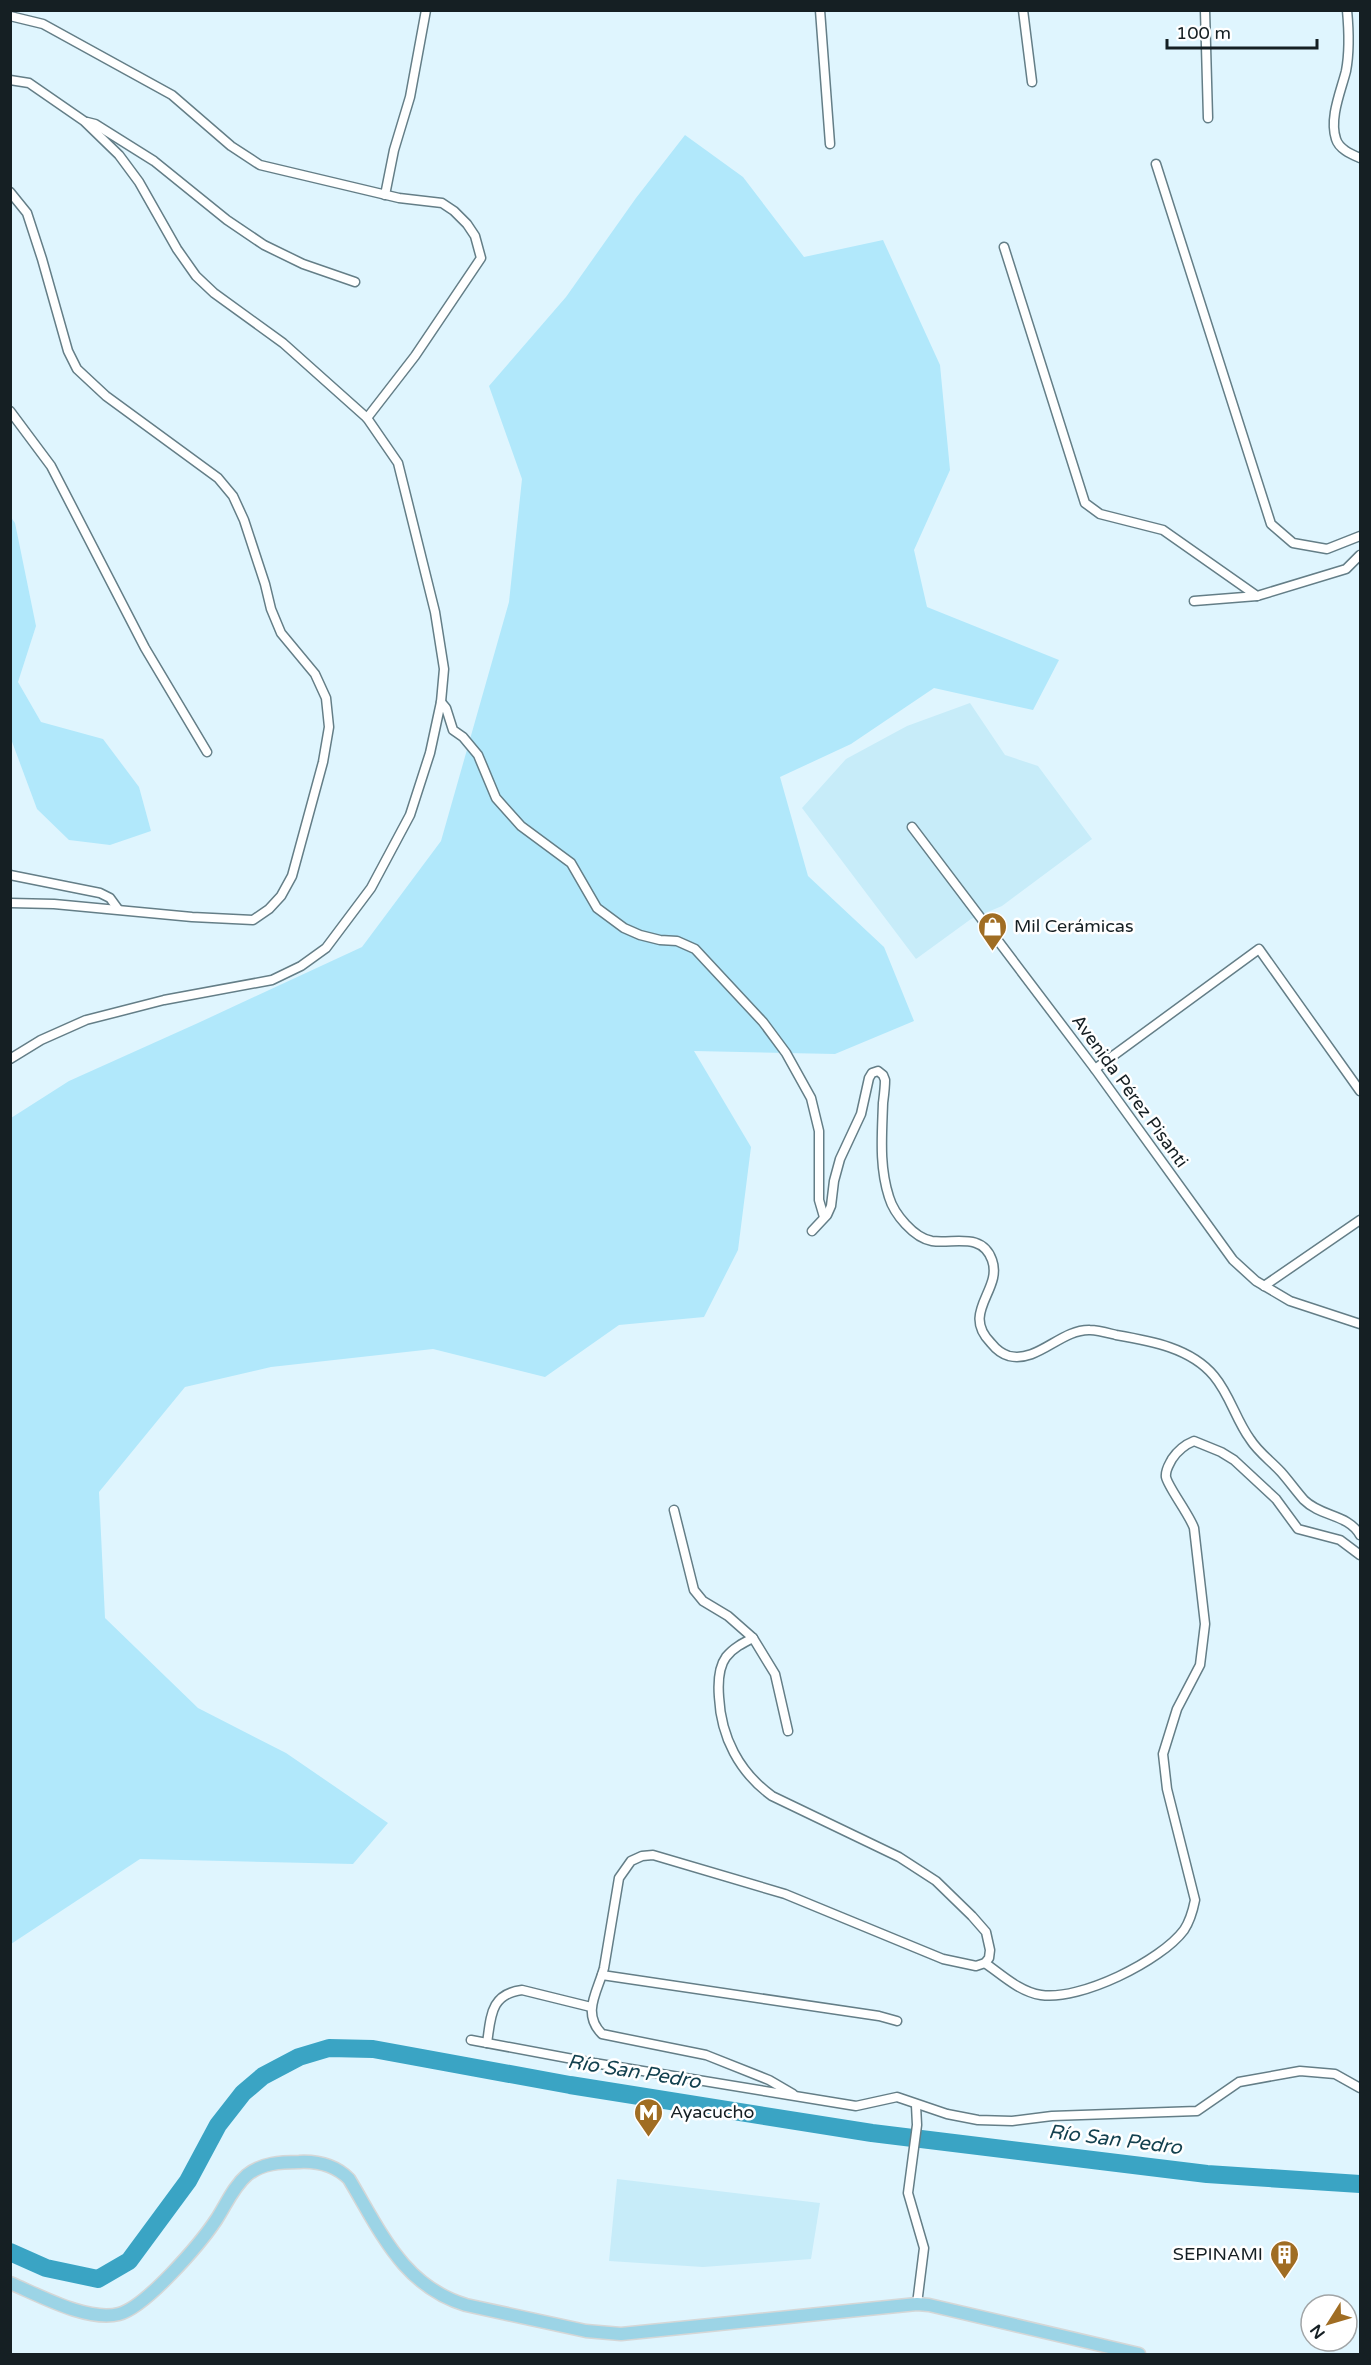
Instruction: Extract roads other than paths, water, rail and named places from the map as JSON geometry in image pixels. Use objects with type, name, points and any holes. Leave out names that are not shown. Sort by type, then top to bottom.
[{"type":"main road","points":[[10,2283],[90,2314],[98,2316],[118,2314],[141,2303],[197,2244],[247,2176],[260,2167],[279,2162],[310,2162],[328,2165],[343,2173],[403,2266],[425,2286],[446,2299],[466,2305],[586,2331],[621,2334],[917,2304],[929,2305],[1104,2350],[1139,2355]]},
{"type":"street","points":[[385,195],[394,150],[410,97],[426,10]]},
{"type":"street","points":[[820,10],[830,144]]},
{"type":"street","points":[[1023,10],[1032,82]]},
{"type":"street","points":[[1204,10],[1208,118]]},
{"type":"street","points":[[1347,10],[1350,44],[1337,103],[1334,130],[1340,147],[1360,158]]},
{"type":"street","points":[[10,16],[43,24],[172,95],[231,146],[260,165],[385,195],[442,203],[454,210],[475,236],[481,258],[415,356],[367,418]]},
{"type":"street","points":[[10,80],[29,83],[84,121],[119,154],[139,182],[177,249],[196,276],[214,293],[284,343],[367,418],[398,464],[435,612],[444,669],[441,702],[430,753],[411,815],[372,888],[326,948],[301,966],[272,980],[164,1000],[86,1020],[41,1040],[10,1059]]},
{"type":"street","points":[[84,121],[95,124],[154,160],[227,220],[264,245],[303,264],[355,282]]},
{"type":"street","points":[[1156,164],[1271,524],[1293,543],[1327,549],[1360,536]]},
{"type":"street","points":[[10,192],[27,213],[68,351],[77,369],[106,396],[218,478],[233,496],[244,520],[271,609],[281,633],[315,674],[326,698],[329,727],[323,762],[292,876],[281,896],[269,909],[253,920],[10,903]]},
{"type":"street","points":[[1004,247],[1085,503],[1100,514],[1163,530],[1257,596]]},
{"type":"street","points":[[10,411],[51,466],[145,648],[207,752]]},
{"type":"street","points":[[1194,601],[1257,596],[1346,569],[1360,555]]},
{"type":"street","points":[[441,702],[446,708],[453,730],[463,737],[478,754],[496,798],[521,826],[570,863],[579,874],[597,908],[624,928],[640,936],[677,941],[695,949],[763,1022],[786,1053],[811,1098],[819,1131],[819,1200],[824,1217]]},
{"type":"street","name":"Avenida Pérez Pisanti","points":[[912,827],[1095,1069],[1233,1260],[1264,1286],[1290,1301],[1360,1324]]},
{"type":"street","points":[[10,875],[100,892],[110,898],[118,909]]},
{"type":"street","points":[[1095,1069],[1259,949],[1360,1091]]},
{"type":"street","points":[[812,1231],[831,1206],[834,1180],[840,1158],[861,1114],[869,1078],[872,1073],[878,1071],[884,1075],[885,1080],[882,1151],[892,1206],[908,1225],[925,1238],[931,1241],[976,1242],[991,1257],[993,1276],[984,1298],[979,1322],[980,1330],[994,1346],[1010,1356],[1020,1356],[1034,1352],[1069,1334],[1089,1330],[1148,1340],[1188,1355],[1215,1377],[1254,1445],[1306,1502],[1322,1512],[1344,1520],[1360,1535]]},
{"type":"street","points":[[1264,1286],[1360,1220]]},
{"type":"street","points":[[985,1963],[1032,1993],[1052,1995],[1075,1991],[1128,1973],[1155,1956],[1179,1936],[1191,1917],[1195,1900],[1167,1789],[1163,1754],[1177,1708],[1200,1665],[1205,1623],[1194,1528],[1189,1514],[1168,1483],[1166,1475],[1167,1468],[1176,1453],[1194,1441],[1221,1452],[1234,1460],[1276,1499],[1298,1529],[1340,1540],[1360,1555]]},
{"type":"street","points":[[674,1510],[694,1590],[704,1601],[728,1616],[753,1638],[775,1674],[788,1731]]},
{"type":"street","points":[[753,1638],[734,1649],[725,1658],[718,1677],[723,1730],[736,1758],[755,1781],[772,1796],[899,1857],[936,1881],[986,1932],[990,1950],[989,1958],[985,1963],[976,1966],[943,1959],[784,1894],[653,1855],[642,1856],[631,1861],[619,1878],[602,1976],[593,1995],[592,2019],[596,2027],[602,2034],[699,2053],[770,2080],[793,2094]]},
{"type":"street","points":[[602,1976],[897,2020]]},
{"type":"street","points":[[487,2043],[493,2007],[502,1996],[514,1991],[522,1990],[591,2007]]},
{"type":"street","points":[[471,2040],[594,2063],[856,2106],[897,2097],[916,2105],[978,2120],[1012,2121],[1052,2116],[1197,2111],[1239,2082],[1300,2071],[1335,2074],[1360,2088]]},
{"type":"street","points":[[916,2105],[916,2125],[908,2193],[924,2247],[917,2304]]},
{"type":"waterway","name":"Río San Pedro","points":[[10,2252],[46,2268],[98,2279],[129,2261],[188,2181],[218,2125],[243,2093],[263,2076],[299,2057],[329,2048],[373,2049],[570,2085],[872,2133],[1207,2174],[1360,2184]]},
{"type":"place","name":"Mil Cerámicas","points":[[993,952]]},
{"type":"place","name":"Ayacucho","points":[[649,2138]]},
{"type":"place","name":"SEPINAMI","points":[[1284,2280]]}]
